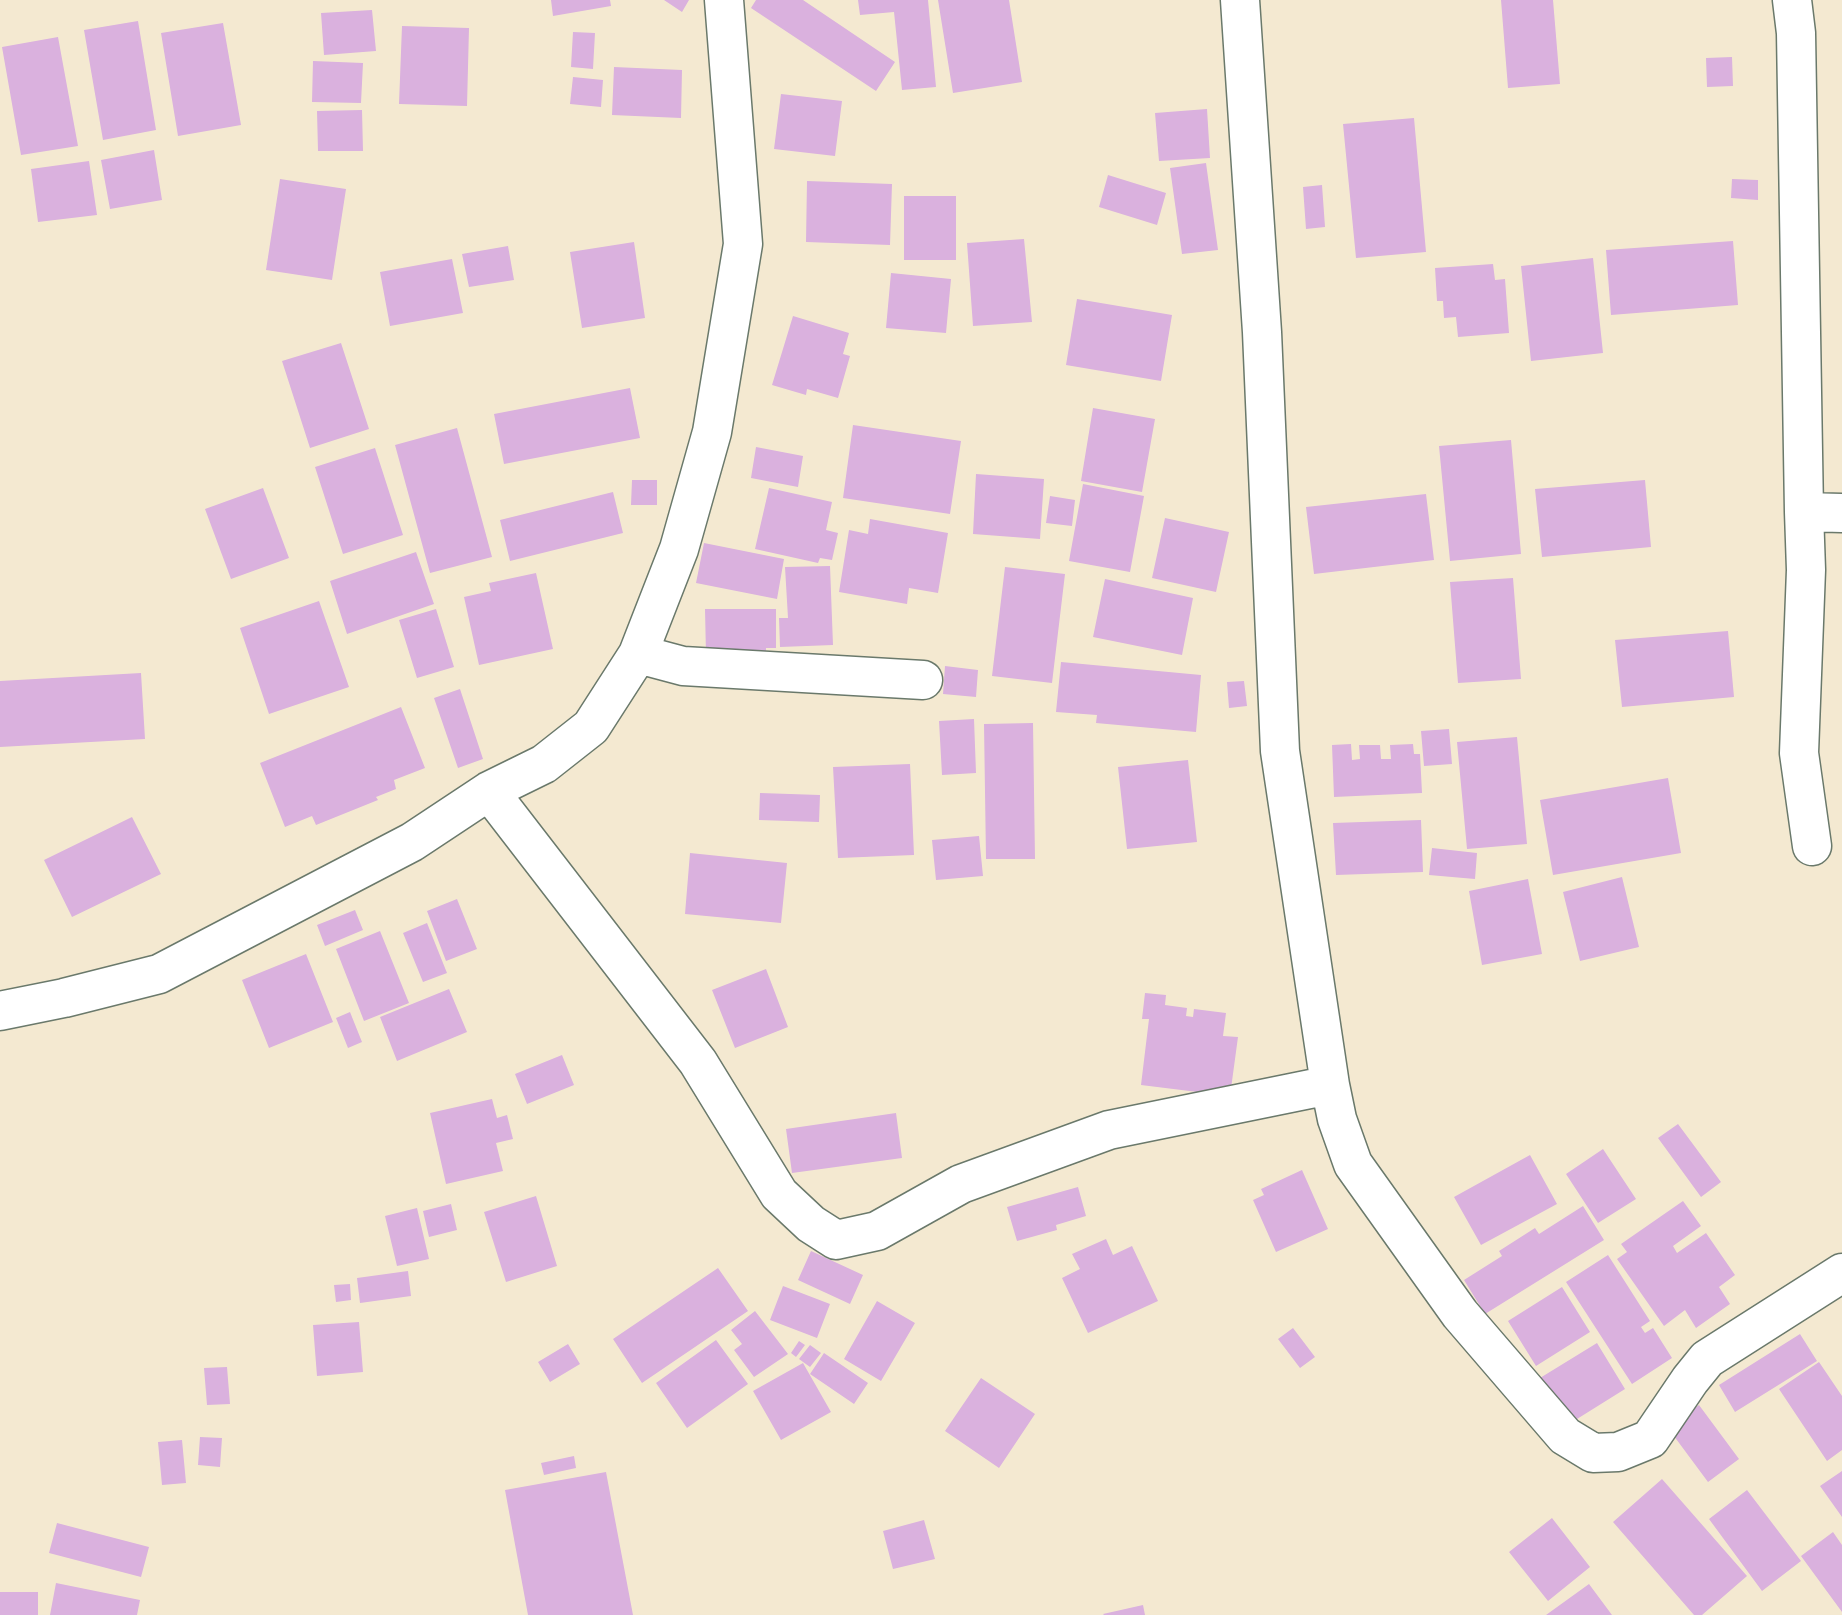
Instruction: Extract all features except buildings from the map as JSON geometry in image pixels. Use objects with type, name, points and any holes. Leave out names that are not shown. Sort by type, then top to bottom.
[{"type":"street","points":[[0,1011],[159,974],[412,842],[489,791],[544,764],[591,727],[638,654],[679,549],[712,432],[743,244],[724,0]]},
{"type":"street","points":[[1240,0],[1262,332],[1280,751],[1330,1085],[1337,1119],[1353,1164],[1452,1304],[1565,1436],[1592,1453],[1618,1452],[1650,1439],[1707,1359],[1842,1273]]},
{"type":"street","points":[[1792,0],[1796,33],[1806,570],[1799,753],[1812,846]]},
{"type":"street","points":[[1804,512],[1842,513]]},
{"type":"street","points":[[638,654],[683,666],[923,680]]},
{"type":"street","points":[[489,791],[698,1062],[779,1194],[811,1224],[836,1240],[877,1231],[961,1184],[1109,1130],[1330,1085]]}]
